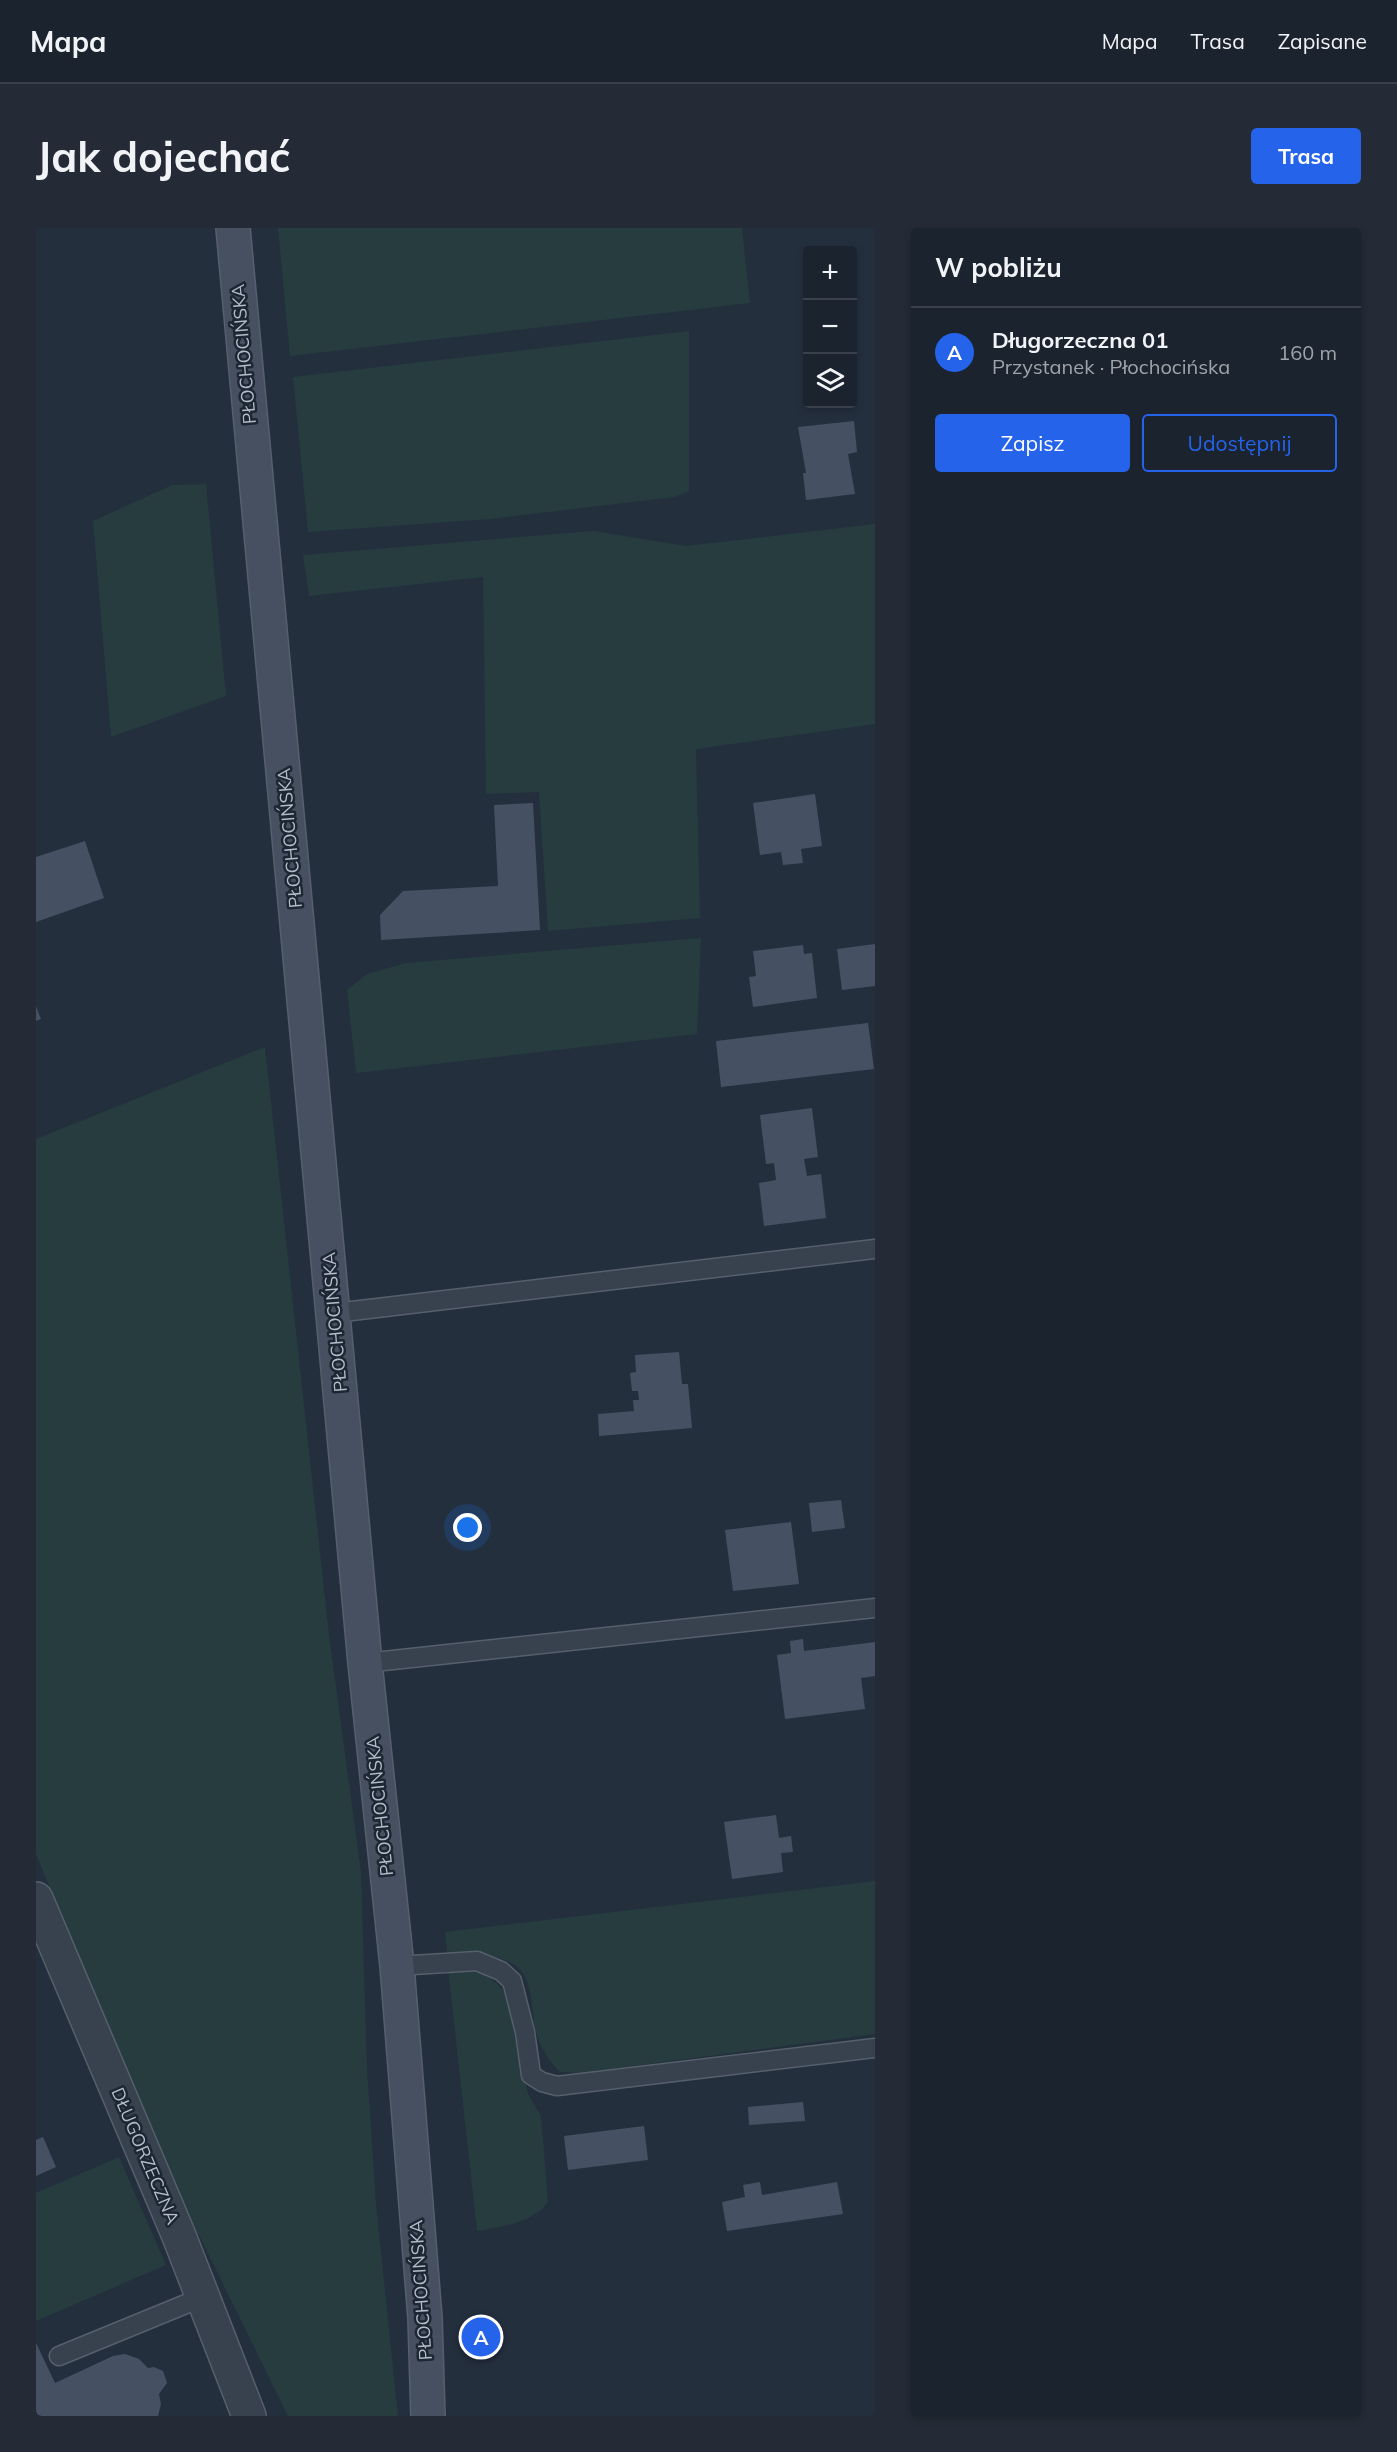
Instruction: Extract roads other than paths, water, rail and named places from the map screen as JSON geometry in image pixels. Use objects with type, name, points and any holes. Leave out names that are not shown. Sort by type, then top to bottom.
[{"type":"main road","name":"PŁOCHOCIŃSKA","points":[[233,228],[365,1663],[398,1966],[425,2318],[428,2416]]},
{"type":"street","name":"DŁUGORZECZNA","points":[[36,1899],[203,2297],[249,2416]]},
{"type":"lane","points":[[334,1313],[875,1249]]},
{"type":"lane","points":[[365,1663],[875,1608]]},
{"type":"lane","points":[[398,1966],[477,1961],[501,1971],[512,1981],[525,2032],[531,2075],[542,2082],[556,2086],[875,2048]]},
{"type":"lane","points":[[58,2356],[203,2297]]},
{"type":"place","name":"Długorzeczna 01","points":[[481,2337]]}]
